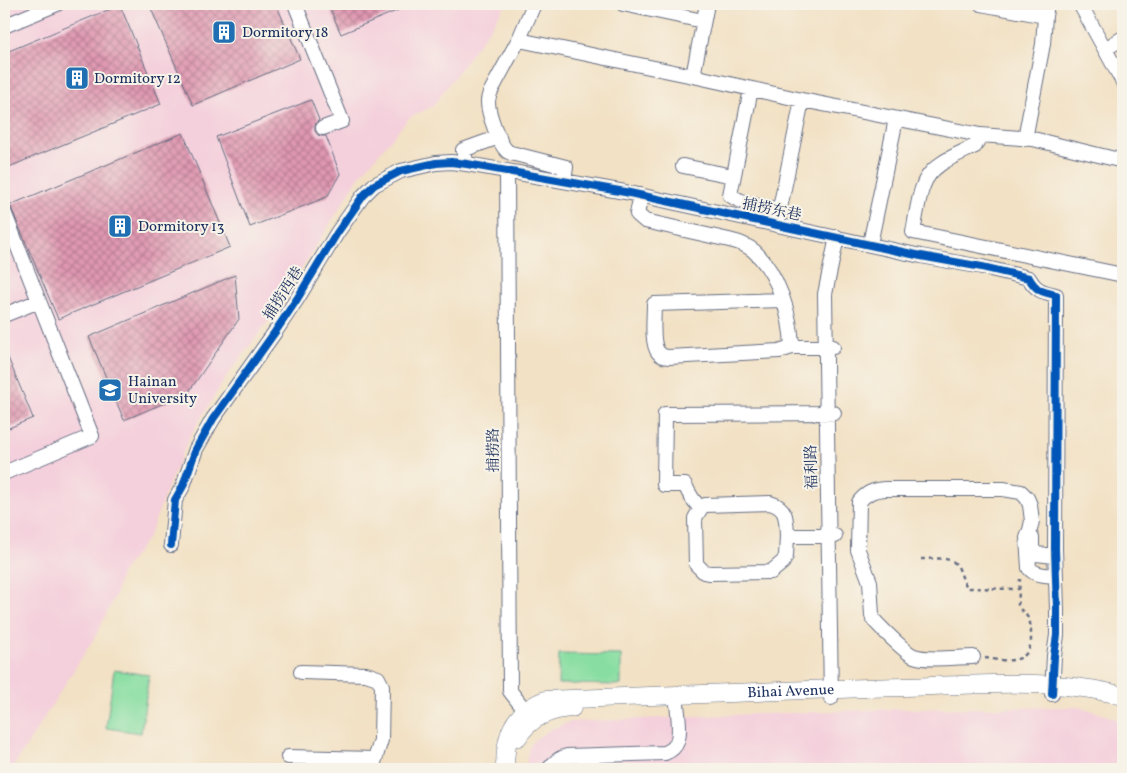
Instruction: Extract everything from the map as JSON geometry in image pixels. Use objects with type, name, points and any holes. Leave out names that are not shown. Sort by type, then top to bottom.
[{"type":"main road","name":"Bihai Avenue","points":[[514,769],[514,750],[517,740],[537,703],[545,700],[1052,689],[1095,690],[1123,696]]},
{"type":"main road","name":"Bihai Avenue","points":[[1052,689],[1123,707]]},
{"type":"main road","name":"Bihai Avenue","points":[[505,769],[506,752],[512,728],[516,720],[529,716],[570,708],[677,704],[834,694]]},
{"type":"street","points":[[4,18],[38,4]]},
{"type":"street","points":[[4,26],[57,4]]},
{"type":"street","points":[[290,4],[340,122]]},
{"type":"street","points":[[295,4],[340,122]]},
{"type":"street","points":[[534,4],[519,40],[491,91],[488,109],[499,137],[508,151],[566,167],[564,181]]},
{"type":"street","points":[[623,4],[703,21]]},
{"type":"street","points":[[693,76],[707,4]]},
{"type":"street","points":[[981,4],[1046,10],[1043,44],[1025,139]]},
{"type":"street","points":[[1080,4],[1123,82]]},
{"type":"street","points":[[1105,48],[1123,38]]},
{"type":"street","points":[[519,40],[896,119],[980,135],[1033,139],[1123,161]]},
{"type":"street","points":[[751,89],[730,195],[744,202],[780,210]]},
{"type":"street","points":[[777,224],[802,100]]},
{"type":"street","points":[[870,244],[896,119]]},
{"type":"street","points":[[323,128],[340,122]]},
{"type":"street","points":[[980,135],[976,146],[948,160],[929,174],[923,185],[913,232],[1123,275]]},
{"type":"street","points":[[467,164],[463,150],[499,137]]},
{"type":"street","name":"捕捞西巷","points":[[171,545],[176,500],[196,449],[213,419],[281,323],[337,233],[363,196],[374,185],[401,171],[436,163],[467,164],[507,172]]},
{"type":"street","points":[[683,166],[733,176]]},
{"type":"street","name":"捕捞东巷","points":[[507,172],[641,195],[913,254],[982,267],[1030,278],[1034,286],[1041,291],[1056,295],[1055,556]]},
{"type":"street","name":"捕捞路","points":[[507,172],[510,691],[529,716]]},
{"type":"street","points":[[641,195],[637,214],[645,221],[729,240],[753,250],[771,275],[783,300],[790,324],[792,347]]},
{"type":"street","points":[[4,212],[6,234],[86,434]]},
{"type":"street","points":[[913,254],[917,233]]},
{"type":"street","name":"福利路","points":[[834,694],[830,347],[825,294],[841,238]]},
{"type":"street","points":[[783,300],[654,304],[655,346],[664,357],[779,351],[792,347],[830,347]]},
{"type":"street","points":[[4,315],[34,302]]},
{"type":"street","points":[[701,508],[692,499],[685,485],[664,485],[665,414],[830,413]]},
{"type":"street","points":[[4,466],[86,434]]},
{"type":"street","points":[[4,473],[86,434]]},
{"type":"street","points":[[973,656],[915,657],[908,653],[873,619],[870,582],[858,550],[859,502],[864,496],[871,491],[878,490],[1004,489],[1021,492],[1027,498],[1032,514],[1027,538],[1028,565],[1030,570],[1037,574],[1056,576]]},
{"type":"street","points":[[770,503],[777,505],[785,514],[787,536],[786,556],[771,572],[704,572],[696,564],[695,525],[697,514],[705,505],[770,503]]},
{"type":"street","points":[[1030,530],[1032,548],[1036,554],[1055,556],[1057,635],[1052,689]]},
{"type":"street","points":[[787,536],[832,536]]},
{"type":"street","points":[[288,757],[373,764],[381,740],[382,686],[380,680],[363,674],[301,672]]},
{"type":"street","points":[[549,769],[560,758],[568,756],[665,753],[672,750],[677,743],[678,736],[677,704]]},
{"type":"path","points":[[922,559],[946,559],[955,562],[968,588],[1019,589]]},
{"type":"path","points":[[973,656],[1012,661],[1027,652],[1031,644],[1030,622],[1026,614],[1019,608],[1019,581],[1020,577],[1030,570]]},
{"type":"shaded area","name":"Hainan University","points":[[4,4],[506,4],[433,106],[409,118],[359,177],[272,316],[226,377],[190,436],[149,536],[121,574],[115,596],[97,633],[12,769],[4,769]]},
{"type":"shaded area","points":[[1077,707],[1123,721],[1123,769],[526,769],[529,748],[534,740],[551,729],[570,722],[894,709]]},
{"type":"green space","points":[[559,654],[621,655],[621,685],[558,684]]},
{"type":"green space","points":[[114,670],[149,675],[141,733],[106,728]]},
{"type":"building","name":"Dormitory 18","points":[[149,4],[276,4],[300,59],[193,105]]},
{"type":"building","points":[[328,4],[413,4],[341,34]]},
{"type":"building","name":"Dormitory 12","points":[[120,5],[161,104],[4,169],[4,53]]},
{"type":"building","points":[[311,100],[319,120],[316,123],[315,131],[318,135],[326,136],[340,174],[327,197],[250,227],[216,137]]},
{"type":"building","name":"Dormitory 13","points":[[183,133],[230,247],[58,319],[10,205]]},
{"type":"building","points":[[235,275],[239,319],[188,393],[124,420],[89,337]]},
{"type":"building","points":[[4,348],[33,418],[4,430]]},
{"type":"cycle path","points":[[171,545],[175,500],[183,486],[196,449],[213,419],[275,332],[337,233],[363,196],[374,185],[401,171],[436,163],[467,164],[625,192],[921,256],[982,267],[1029,278],[1034,286],[1040,290],[1056,295],[1055,549],[1057,635],[1052,694]]},
{"type":"place","name":"Dormitory 18","points":[[224,32]]},
{"type":"place","name":"Dormitory 12","points":[[77,78]]},
{"type":"place","name":"Dormitory 13","points":[[120,226]]},
{"type":"place","name":"Hainan University","points":[[110,390]]}]
